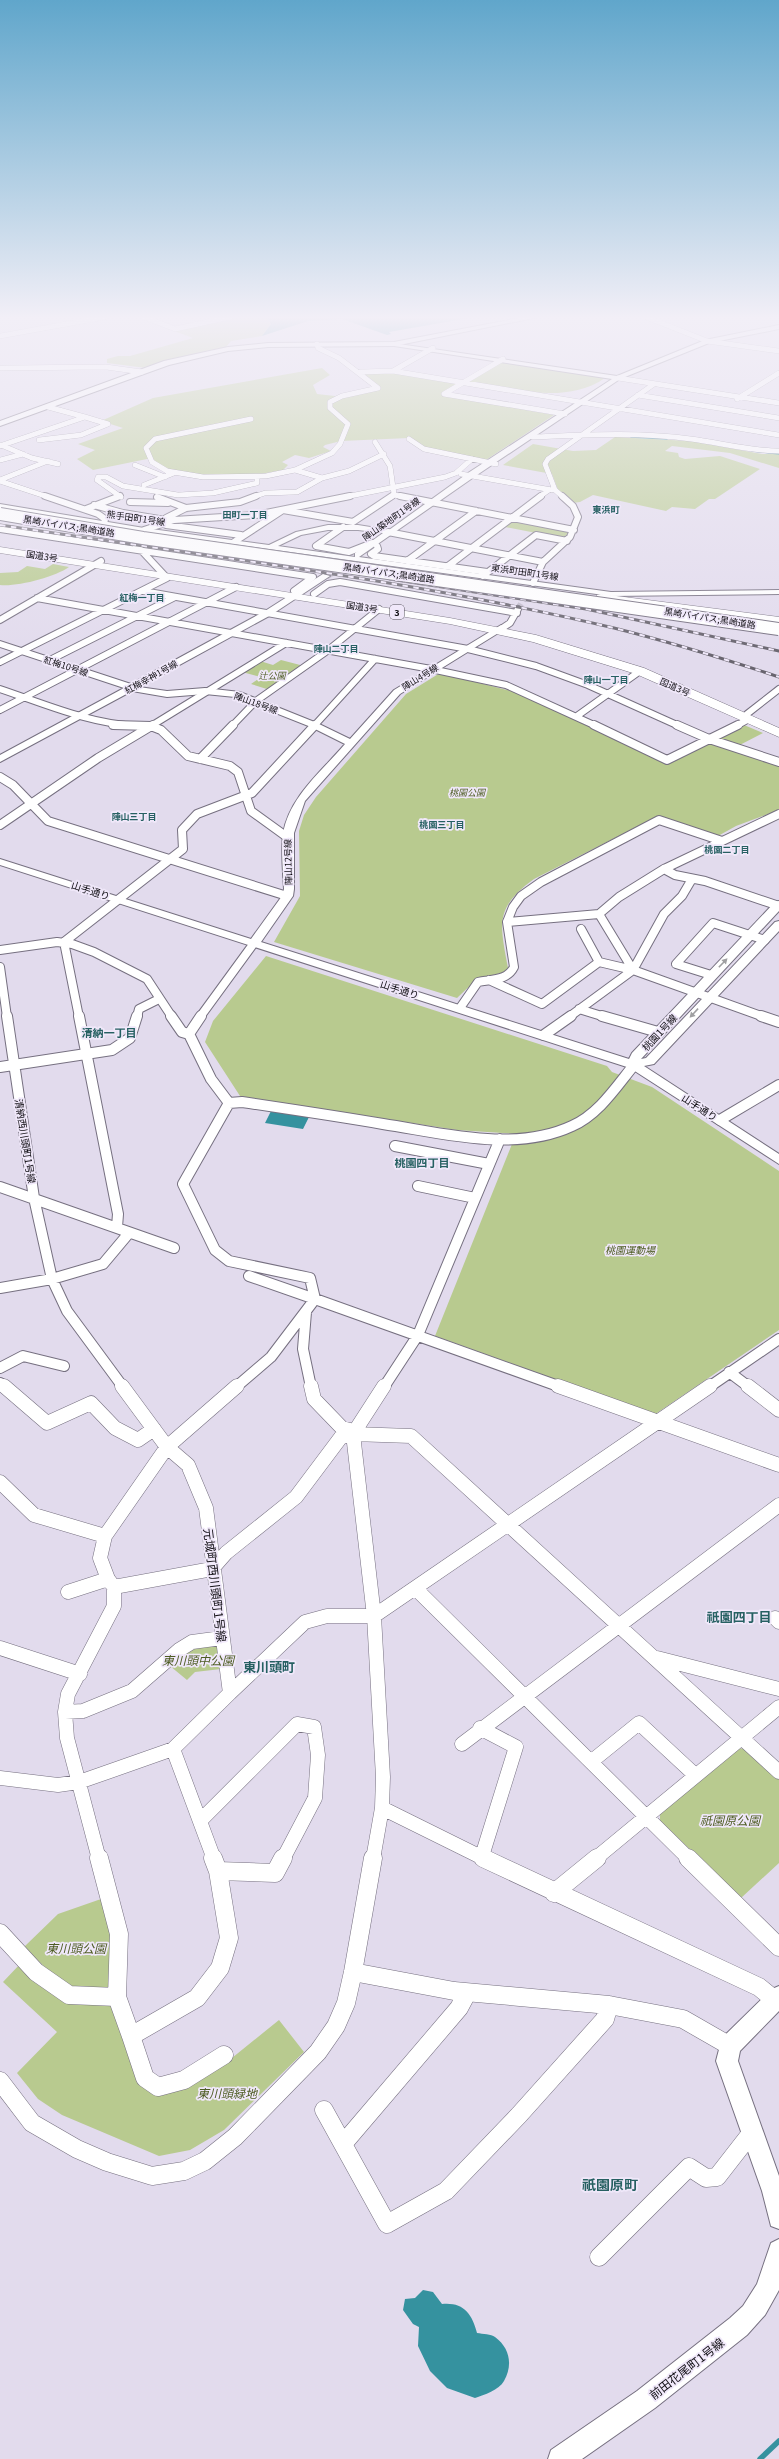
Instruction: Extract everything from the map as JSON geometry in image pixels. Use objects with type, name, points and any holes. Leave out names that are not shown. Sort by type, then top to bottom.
[{"type":"highway","name":"黒崎バイパス;黒崎道路","points":[[0,511],[146,535],[779,625]]},
{"type":"highway","name":"黒崎バイパス;黒崎道路","points":[[0,514],[143,538],[627,606],[779,629]]},
{"type":"highway","name":"国道3号","points":[[0,546],[99,563],[297,593],[379,609],[502,629],[569,648],[640,671],[779,728]]},
{"type":"highway","name":"国道3号","points":[[0,550],[99,563]]},
{"type":"highway","name":"国道3号","points":[[164,573],[236,586],[314,594],[564,642],[665,676],[779,733]]},
{"type":"highway","points":[[589,597],[691,608],[779,621]]},
{"type":"highway","points":[[627,606],[779,633]]},
{"type":"street","points":[[1,446],[43,432]]},
{"type":"street","points":[[32,442],[52,437],[81,435],[89,432]]},
{"type":"street","points":[[194,432],[152,441],[146,448],[149,457],[155,465],[164,470],[175,473],[220,478],[257,477],[295,470],[309,462],[332,453],[345,436],[345,432]]},
{"type":"street","name":"陣山築地町1号線","points":[[375,544],[493,463],[528,442],[540,432]]},
{"type":"street","points":[[552,490],[545,464],[587,432]]},
{"type":"street","points":[[764,432],[779,434]]},
{"type":"street","points":[[532,437],[581,436],[690,438],[760,451],[779,451]]},
{"type":"street","points":[[409,439],[424,449],[493,463]]},
{"type":"street","points":[[375,442],[391,467],[394,495]]},
{"type":"street","points":[[11,443],[24,446]]},
{"type":"street","points":[[1,446],[58,464]]},
{"type":"street","points":[[0,460],[23,454]]},
{"type":"street","points":[[151,491],[150,494],[186,508],[247,501],[265,493],[297,492],[322,478],[349,471],[384,454]]},
{"type":"street","points":[[144,530],[167,521],[200,517],[232,517],[283,510],[445,477],[456,473],[472,459]]},
{"type":"street","points":[[0,480],[48,461]]},
{"type":"street","points":[[135,465],[165,477]]},
{"type":"street","points":[[295,470],[322,478]]},
{"type":"street","points":[[144,485],[175,473]]},
{"type":"street","points":[[456,473],[552,490],[577,512],[574,530],[567,541],[543,562],[533,583]]},
{"type":"street","points":[[86,509],[94,505],[122,497],[120,494],[97,480],[98,477],[108,476],[119,485],[170,494],[218,492],[257,483],[257,477]]},
{"type":"street","points":[[0,480],[86,509],[105,519],[103,523],[103,530],[128,535],[167,578],[0,662]]},
{"type":"street","points":[[448,566],[552,490]]},
{"type":"street","points":[[234,542],[283,510],[354,522],[394,495],[574,530]]},
{"type":"street","points":[[115,499],[122,503]]},
{"type":"street","points":[[130,502],[160,504],[170,503]]},
{"type":"street","points":[[94,505],[123,513],[167,521],[186,508]]},
{"type":"street","name":"熊手田町1号線","points":[[0,506],[144,530],[271,547]]},
{"type":"street","points":[[407,561],[476,511]]},
{"type":"street","points":[[159,524],[241,536]]},
{"type":"street","points":[[343,527],[316,546],[349,552],[375,544],[378,549],[371,554],[374,556],[448,566],[484,574],[536,535],[567,541]]},
{"type":"street","points":[[271,547],[300,533],[343,527],[391,533],[543,562]]},
{"type":"street","points":[[0,529],[313,577],[297,593]]},
{"type":"street","name":"東浜町田町1号線","points":[[271,547],[484,574],[533,583],[639,595],[779,592]]},
{"type":"street","points":[[0,620],[99,563]]},
{"type":"street","points":[[297,593],[326,576]]},
{"type":"street","points":[[314,594],[328,584],[340,582],[517,611],[510,623],[502,629]]},
{"type":"street","points":[[0,710],[236,586]]},
{"type":"street","points":[[143,591],[468,649],[536,666],[607,694],[709,739],[779,762]]},
{"type":"street","name":"紅梅幸神1号線","points":[[0,759],[268,613],[297,593]]},
{"type":"street","points":[[50,660],[175,597]]},
{"type":"street","points":[[37,598],[431,669],[506,685],[577,716],[668,760],[709,739],[747,716],[779,688]]},
{"type":"street","points":[[200,759],[256,701],[328,650],[379,609]]},
{"type":"street","name":"陣山4号線","points":[[350,743],[397,692],[431,669],[502,629]]},
{"type":"street","points":[[0,825],[98,758],[151,726],[204,691],[286,643]]},
{"type":"street","name":"紅梅10号線","points":[[0,644],[132,687]]},
{"type":"street","points":[[64,942],[183,849],[182,830],[197,814],[220,803],[245,797],[252,793],[375,659]]},
{"type":"street","points":[[577,716],[640,671]]},
{"type":"street","name":"陣山18号線","points":[[132,687],[167,694],[204,691],[237,694],[314,725],[350,743]]},
{"type":"street","points":[[0,689],[80,716],[114,725],[151,726],[166,734],[181,752],[200,759],[230,766],[238,772],[245,797],[251,811],[257,817],[288,837]]},
{"type":"street","name":"陣山12号線","points":[[254,943],[287,896],[289,889],[288,837],[291,817],[301,800],[350,743]]},
{"type":"street","points":[[0,777],[8,779],[29,806],[48,821],[287,896]]},
{"type":"street","points":[[507,922],[537,922],[574,915],[598,914],[619,897],[664,869],[779,814]]},
{"type":"street","points":[[460,1008],[478,982],[486,979],[506,977],[512,973],[514,967],[507,933],[507,922],[513,907],[522,896],[540,882],[659,820],[722,841]]},
{"type":"street","name":"山手通り","points":[[0,862],[544,1035],[634,1066],[720,1120],[779,1160]]},
{"type":"street","points":[[664,869],[778,905]]},
{"type":"street","points":[[544,1035],[633,970],[664,914],[682,896],[692,879]]},
{"type":"street","name":"桃園1号線","points":[[778,905],[636,1056],[634,1066],[650,1061],[779,924]]},
{"type":"street","points":[[598,914],[633,970]]},
{"type":"street","points":[[711,975],[676,964],[713,922],[765,940]]},
{"type":"street","points":[[581,929],[599,962],[633,970],[779,1022]]},
{"type":"street","points":[[64,942],[117,1208],[117,1227]]},
{"type":"street","points":[[0,950],[64,942],[109,958],[139,972],[147,979],[182,1032],[189,1034],[202,1062],[222,1097],[229,1103],[242,1102],[470,1137],[500,1139],[538,1136],[559,1132],[574,1126],[587,1118],[603,1103],[634,1066]]},
{"type":"street","points":[[189,1034],[196,1022],[254,943]]},
{"type":"street","points":[[486,979],[542,1004],[599,962]]},
{"type":"street","name":"清納西川頭町1号線","points":[[0,967],[34,1198],[52,1279],[67,1310]]},
{"type":"street","points":[[0,1067],[112,1050],[124,1044],[130,1038],[139,1009],[159,999]]},
{"type":"street","points":[[579,1009],[658,1032]]},
{"type":"street","points":[[720,1120],[779,1085]]},
{"type":"street","points":[[224,2055],[184,2080],[158,2087],[145,2078],[117,1997],[118,1934],[67,1738],[65,1712],[68,1694],[80,1674],[114,1606],[111,1583],[100,1558],[105,1536],[168,1447],[271,1357],[315,1299],[310,1278],[229,1261],[215,1250],[183,1184],[229,1103]]},
{"type":"street","points":[[0,2081],[32,2124],[77,2149],[107,2162],[152,2176],[184,2171],[206,2161],[235,2138],[318,2052],[336,2026],[346,2003],[353,1972],[382,1808],[383,1777],[374,1616],[354,1433],[418,1335],[500,1139]]},
{"type":"street","points":[[395,1146],[489,1164]]},
{"type":"street","points":[[418,1186],[475,1198]]},
{"type":"street","points":[[0,1187],[174,1248]]},
{"type":"street","points":[[0,1288],[52,1279],[103,1264],[129,1233]]},
{"type":"street","points":[[249,1276],[779,1465]]},
{"type":"street","name":"元城町西川頭町1号線","points":[[67,1310],[168,1447],[188,1465],[206,1508],[212,1569],[230,1693]]},
{"type":"street","points":[[306,1312],[303,1349],[314,1399],[342,1428],[354,1433],[411,1436],[507,1526],[619,1627],[656,1658],[779,1772]]},
{"type":"street","points":[[0,1778],[36,1784],[58,1785],[79,1782],[173,1749],[305,1622],[327,1616],[374,1616],[779,1339]]},
{"type":"street","points":[[0,1368],[23,1356],[64,1366]]},
{"type":"street","points":[[730,1372],[779,1410]]},
{"type":"street","points":[[0,1382],[47,1424],[91,1403],[115,1428],[138,1440],[154,1429]]},
{"type":"street","points":[[68,1592],[111,1583],[212,1569],[226,1553],[296,1497],[341,1437],[354,1433]]},
{"type":"street","points":[[0,1482],[34,1515],[105,1536]]},
{"type":"street","points":[[462,1744],[480,1728],[619,1627],[779,1505]]},
{"type":"street","points":[[415,1588],[592,1762],[645,1817],[779,1947]]},
{"type":"street","points":[[65,1712],[83,1711],[132,1691],[179,1650],[192,1642],[222,1638]]},
{"type":"street","points":[[0,1648],[80,1674]]},
{"type":"street","points":[[656,1658],[779,1689]]},
{"type":"street","points":[[554,1893],[779,1707]]},
{"type":"street","points":[[592,1762],[639,1723],[695,1775]]},
{"type":"street","points":[[200,1821],[297,1724],[314,1727],[318,1755],[315,1798],[275,1873],[218,1871]]},
{"type":"street","points":[[480,1728],[516,1747],[482,1856]]},
{"type":"street","points":[[131,2036],[197,1998],[220,1968],[229,1938],[218,1871],[173,1749]]},
{"type":"street","points":[[382,1808],[482,1856],[554,1893],[759,1987],[777,1998],[730,2046],[727,2061],[773,2191],[779,2218]]},
{"type":"street","points":[[0,1933],[36,1972],[69,1995],[117,1997]]},
{"type":"street","points":[[353,1972],[467,1993],[609,2005],[683,2019],[730,2046]]},
{"type":"street","points":[[343,2144],[459,2008],[467,1993]]},
{"type":"street","points":[[324,2110],[387,2224],[446,2191],[519,2115],[605,2019],[609,2005]]},
{"type":"street","points":[[599,2257],[689,2167],[706,2178],[717,2177],[752,2132]]},
{"type":"street","name":"前田花尾町1号線","points":[[560,2459],[660,2389],[735,2330],[752,2313],[766,2292],[777,2266],[779,2251]]},
{"type":"green space","points":[[112,432],[529,432],[486,460],[427,448],[409,438],[341,441],[325,445],[323,447],[331,451],[309,458],[295,455],[282,462],[288,465],[283,470],[261,474],[211,476],[162,468],[152,458],[93,470],[77,459],[95,450],[78,444]]},
{"type":"green space","points":[[615,437],[690,441],[762,454],[779,454],[779,468],[730,453],[672,446],[665,451],[678,453],[679,457],[685,459],[720,456],[760,469],[715,499],[709,499],[695,509],[672,507],[666,511],[593,495],[580,502],[573,503],[558,490],[552,474],[503,465],[533,444],[573,451],[596,450]]},
{"type":"green space","points":[[515,519],[571,532],[562,538],[505,527]]},
{"type":"green space","points":[[53,564],[69,567],[45,578],[26,583],[0,585],[0,573],[18,572],[27,566],[45,569]]},
{"type":"green space","name":"辻公園","points":[[281,660],[304,666],[270,690],[251,684],[261,677],[242,672],[260,661],[273,665]]},
{"type":"green space","name":"桃園公園","points":[[440,673],[527,695],[667,762],[744,725],[763,733],[732,749],[779,764],[779,810],[736,826],[718,836],[658,816],[534,879],[521,889],[512,899],[506,908],[503,918],[503,940],[508,968],[505,972],[477,979],[457,998],[274,942],[300,896],[299,831],[304,815],[316,797],[406,694]]},
{"type":"green space","name":"桃園運動場","points":[[266,956],[607,1066],[612,1072],[652,1087],[779,1171],[779,1330],[654,1415],[435,1336],[516,1134],[457,1130],[240,1096],[205,1042],[213,1021]]},
{"type":"green space","name":"東川頭中公園","points":[[217,1645],[221,1669],[195,1672],[187,1680],[170,1666],[191,1647]]},
{"type":"green space","name":"祇園原公園","points":[[737,1748],[746,1749],[779,1779],[779,1863],[741,1898],[660,1821],[660,1813]]},
{"type":"green space","name":"東川頭公園","points":[[101,1899],[113,1937],[111,1990],[74,1988],[57,1979],[24,1947],[58,1914]]},
{"type":"green space","name":"東川頭緑地","points":[[21,1963],[33,1975],[113,2003],[158,2092],[227,2062],[279,2020],[304,2052],[224,2130],[190,2150],[159,2156],[62,2115],[38,2099],[17,2073],[57,2032],[3,1982]]},
{"type":"water","points":[[271,1111],[309,1117],[303,1129],[265,1123]]},
{"type":"water","points":[[423,2290],[433,2292],[442,2304],[456,2305],[466,2310],[475,2326],[477,2333],[493,2336],[504,2346],[509,2363],[507,2375],[499,2387],[491,2392],[475,2398],[447,2388],[430,2371],[418,2346],[419,2327],[413,2324],[403,2310],[405,2299],[415,2298]]},
{"type":"waterway","points":[[631,437],[667,439]]},
{"type":"waterway","points":[[752,451],[779,454]]},
{"type":"waterway","points":[[760,2459],[779,2441]]},
{"type":"tunnel","points":[[326,576],[358,555]]},
{"type":"tunnel","points":[[518,609],[533,583]]},
{"type":"railway","points":[[0,525],[308,570],[462,596],[614,628],[697,651],[779,677]]},
{"type":"railway","points":[[320,567],[396,578]]},
{"type":"railway","points":[[390,579],[586,609],[779,651]]},
{"type":"district","name":"東浜町","points":[[606,509]]},
{"type":"district","name":"田町一丁目","points":[[245,514]]},
{"type":"district","name":"紅梅一丁目","points":[[142,597]]},
{"type":"district","name":"陣山二丁目","points":[[336,648]]},
{"type":"district","name":"陣山一丁目","points":[[606,679]]},
{"type":"district","name":"陣山三丁目","points":[[134,816]]},
{"type":"district","name":"桃園三丁目","points":[[442,824]]},
{"type":"district","name":"桃園二丁目","points":[[727,849]]},
{"type":"district","name":"清納一丁目","points":[[109,1032]]},
{"type":"district","name":"桃園四丁目","points":[[422,1162]]},
{"type":"district","name":"祇園四丁目","points":[[739,1616]]},
{"type":"district","name":"東川頭町","points":[[269,1666]]},
{"type":"district","name":"祇園原町","points":[[610,2184]]}]
